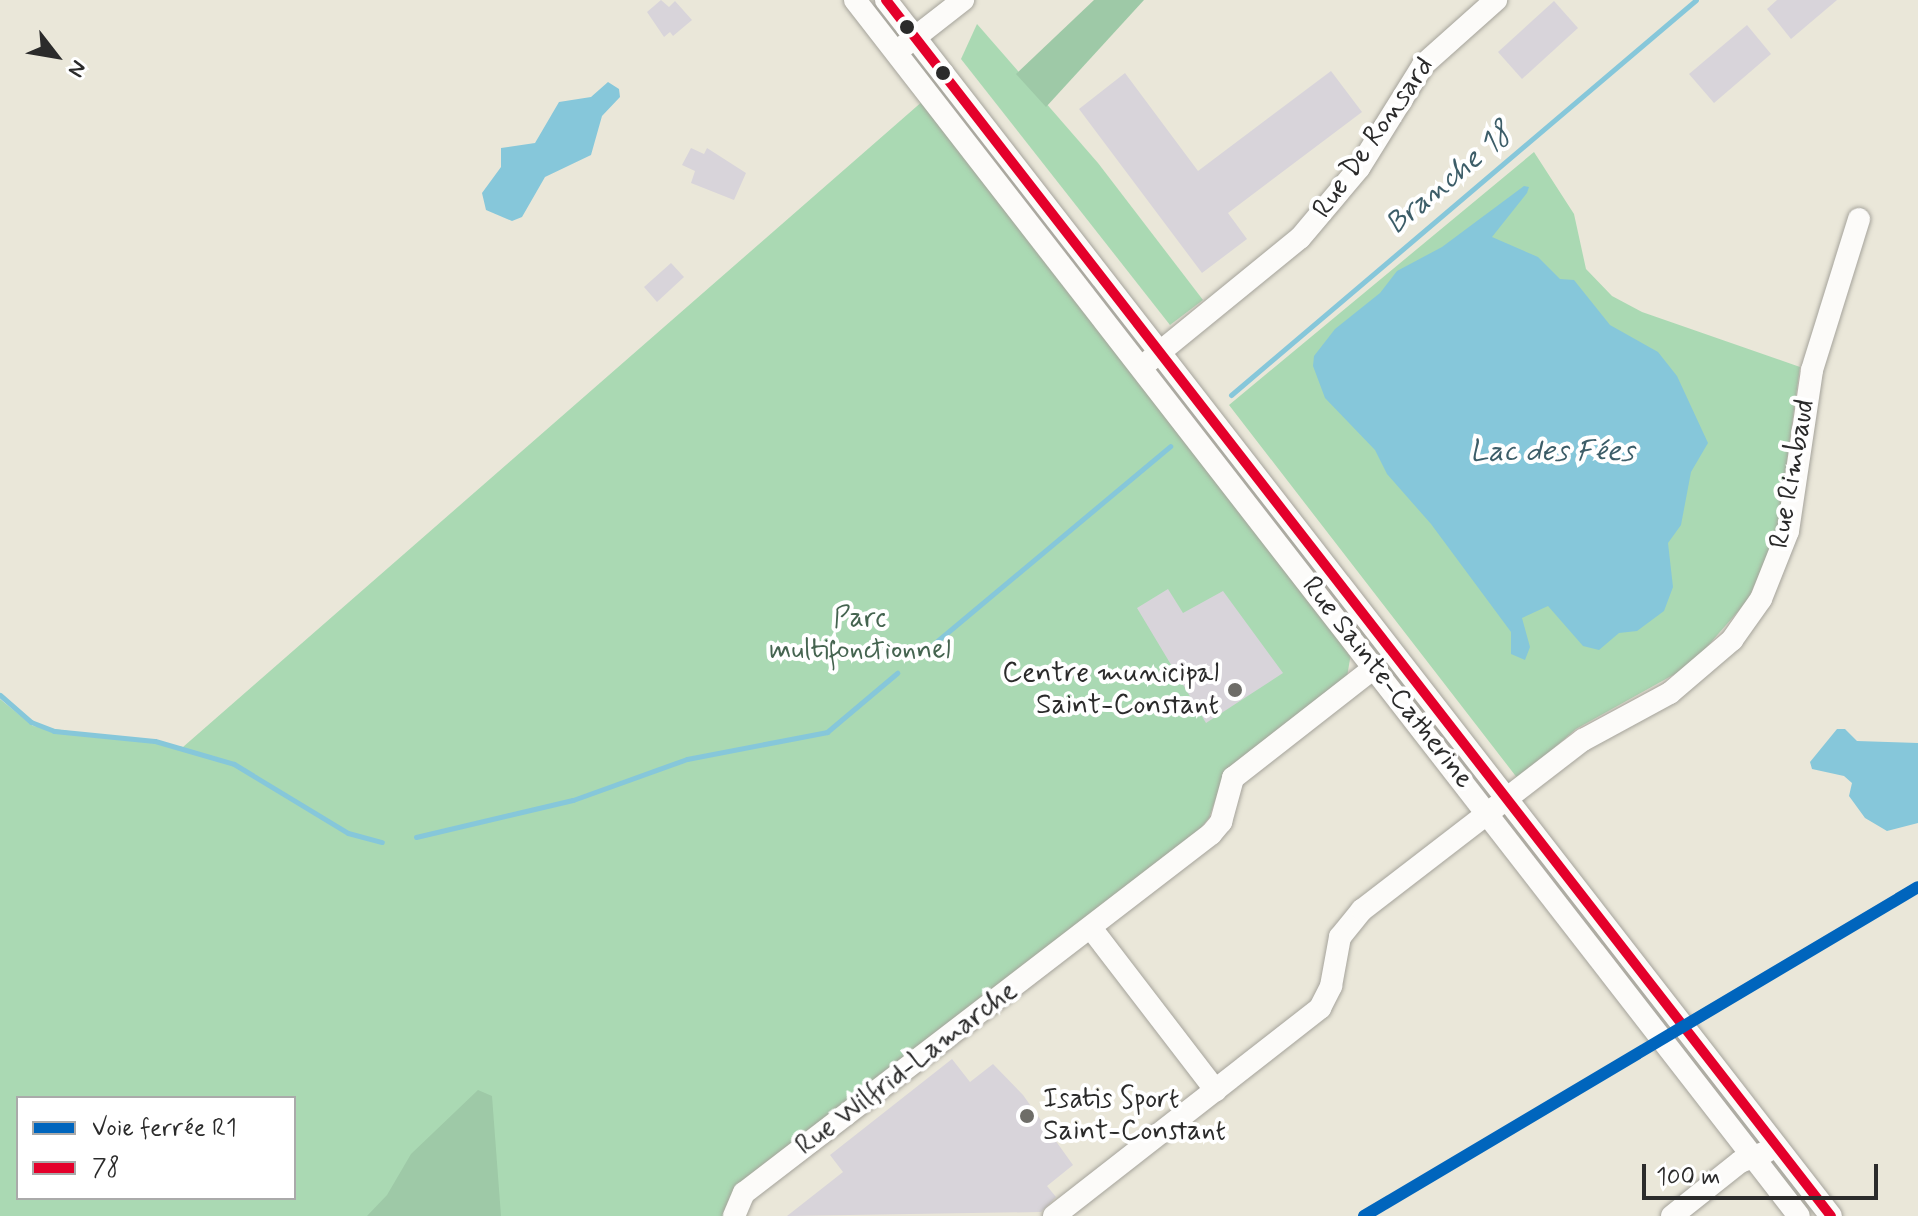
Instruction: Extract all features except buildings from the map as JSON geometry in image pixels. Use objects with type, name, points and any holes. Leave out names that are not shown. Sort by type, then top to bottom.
[{"type":"street","name":"Rue Sainte-Catherine","points":[[855,0],[1799,1216]]},
{"type":"street","name":"Rue Sainte-Catherine","points":[[886,0],[1831,1216]]},
{"type":"street","points":[[896,52],[963,0]]},
{"type":"street","name":"Rue De Ronsard","points":[[1142,367],[1300,238],[1359,168],[1423,65],[1496,0]]},
{"type":"street","name":"Rue Rimbaud","points":[[1508,799],[1586,739],[1696,674],[1732,640],[1761,599],[1788,531],[1812,370],[1859,219]]},
{"type":"street","name":"Rue Wilfrid-Lamarche","points":[[734,1216],[744,1193],[1211,834],[1239,772],[1374,668]]},
{"type":"street","points":[[1054,1216],[1324,1003],[1340,937],[1353,918],[1508,799]]},
{"type":"street","points":[[1091,928],[1216,1091]]},
{"type":"street","points":[[1672,1216],[1740,1162],[1778,1149]]},
{"type":"green space","points":[[1094,0],[1144,0],[1046,107],[1016,74]]},
{"type":"green space","points":[[977,24],[1098,163],[1203,300],[1170,325],[961,59]]},
{"type":"green space","name":"Parc multifonctionnel","points":[[924,100],[1351,653],[1347,677],[1225,772],[1209,818],[1199,830],[731,1195],[724,1216],[0,1216],[0,699],[33,726],[183,747]]},
{"type":"green space","points":[[1534,152],[1574,214],[1586,269],[1612,296],[1642,312],[1800,367],[1777,532],[1748,600],[1691,665],[1576,729],[1518,779],[1229,405]]},
{"type":"green space","points":[[478,1090],[492,1096],[501,1216],[367,1216],[387,1195],[411,1154]]},
{"type":"water","points":[[608,82],[619,89],[620,97],[602,116],[591,155],[545,177],[522,217],[512,221],[486,210],[482,193],[501,167],[501,148],[535,143],[559,102],[591,97]]},
{"type":"water","name":"Lac des Fées","points":[[1524,186],[1529,187],[1527,193],[1492,237],[1538,257],[1560,279],[1574,280],[1610,325],[1658,352],[1677,376],[1708,443],[1691,472],[1681,525],[1668,543],[1673,587],[1664,611],[1637,631],[1619,633],[1599,650],[1583,646],[1548,606],[1522,618],[1530,647],[1525,660],[1511,654],[1511,632],[1431,524],[1387,474],[1375,450],[1325,398],[1313,366],[1314,356],[1335,329],[1380,293],[1397,271],[1442,247]]},
{"type":"water","points":[[1837,729],[1845,729],[1857,741],[1918,743],[1918,823],[1887,831],[1865,818],[1849,796],[1852,783],[1844,776],[1812,769],[1810,762]]},
{"type":"waterway","name":"Branche 18","points":[[1231,395],[1696,0]]},
{"type":"waterway","points":[[924,652],[1170,446]]},
{"type":"waterway","points":[[416,837],[573,800],[687,759],[827,732],[897,673]]},
{"type":"waterway","points":[[0,695],[31,722],[54,731],[155,741],[234,764],[348,833],[382,842]]},
{"type":"rail line","name":"R1","points":[[1364,1216],[1918,887]]},
{"type":"transit line","name":"78","points":[[886,0],[1831,1216]]},
{"type":"place","name":"Centre municipal Saint-Constant","points":[[1235,690]]},
{"type":"place","name":"Isatis Sport Saint-Constant","points":[[1027,1116]]}]
